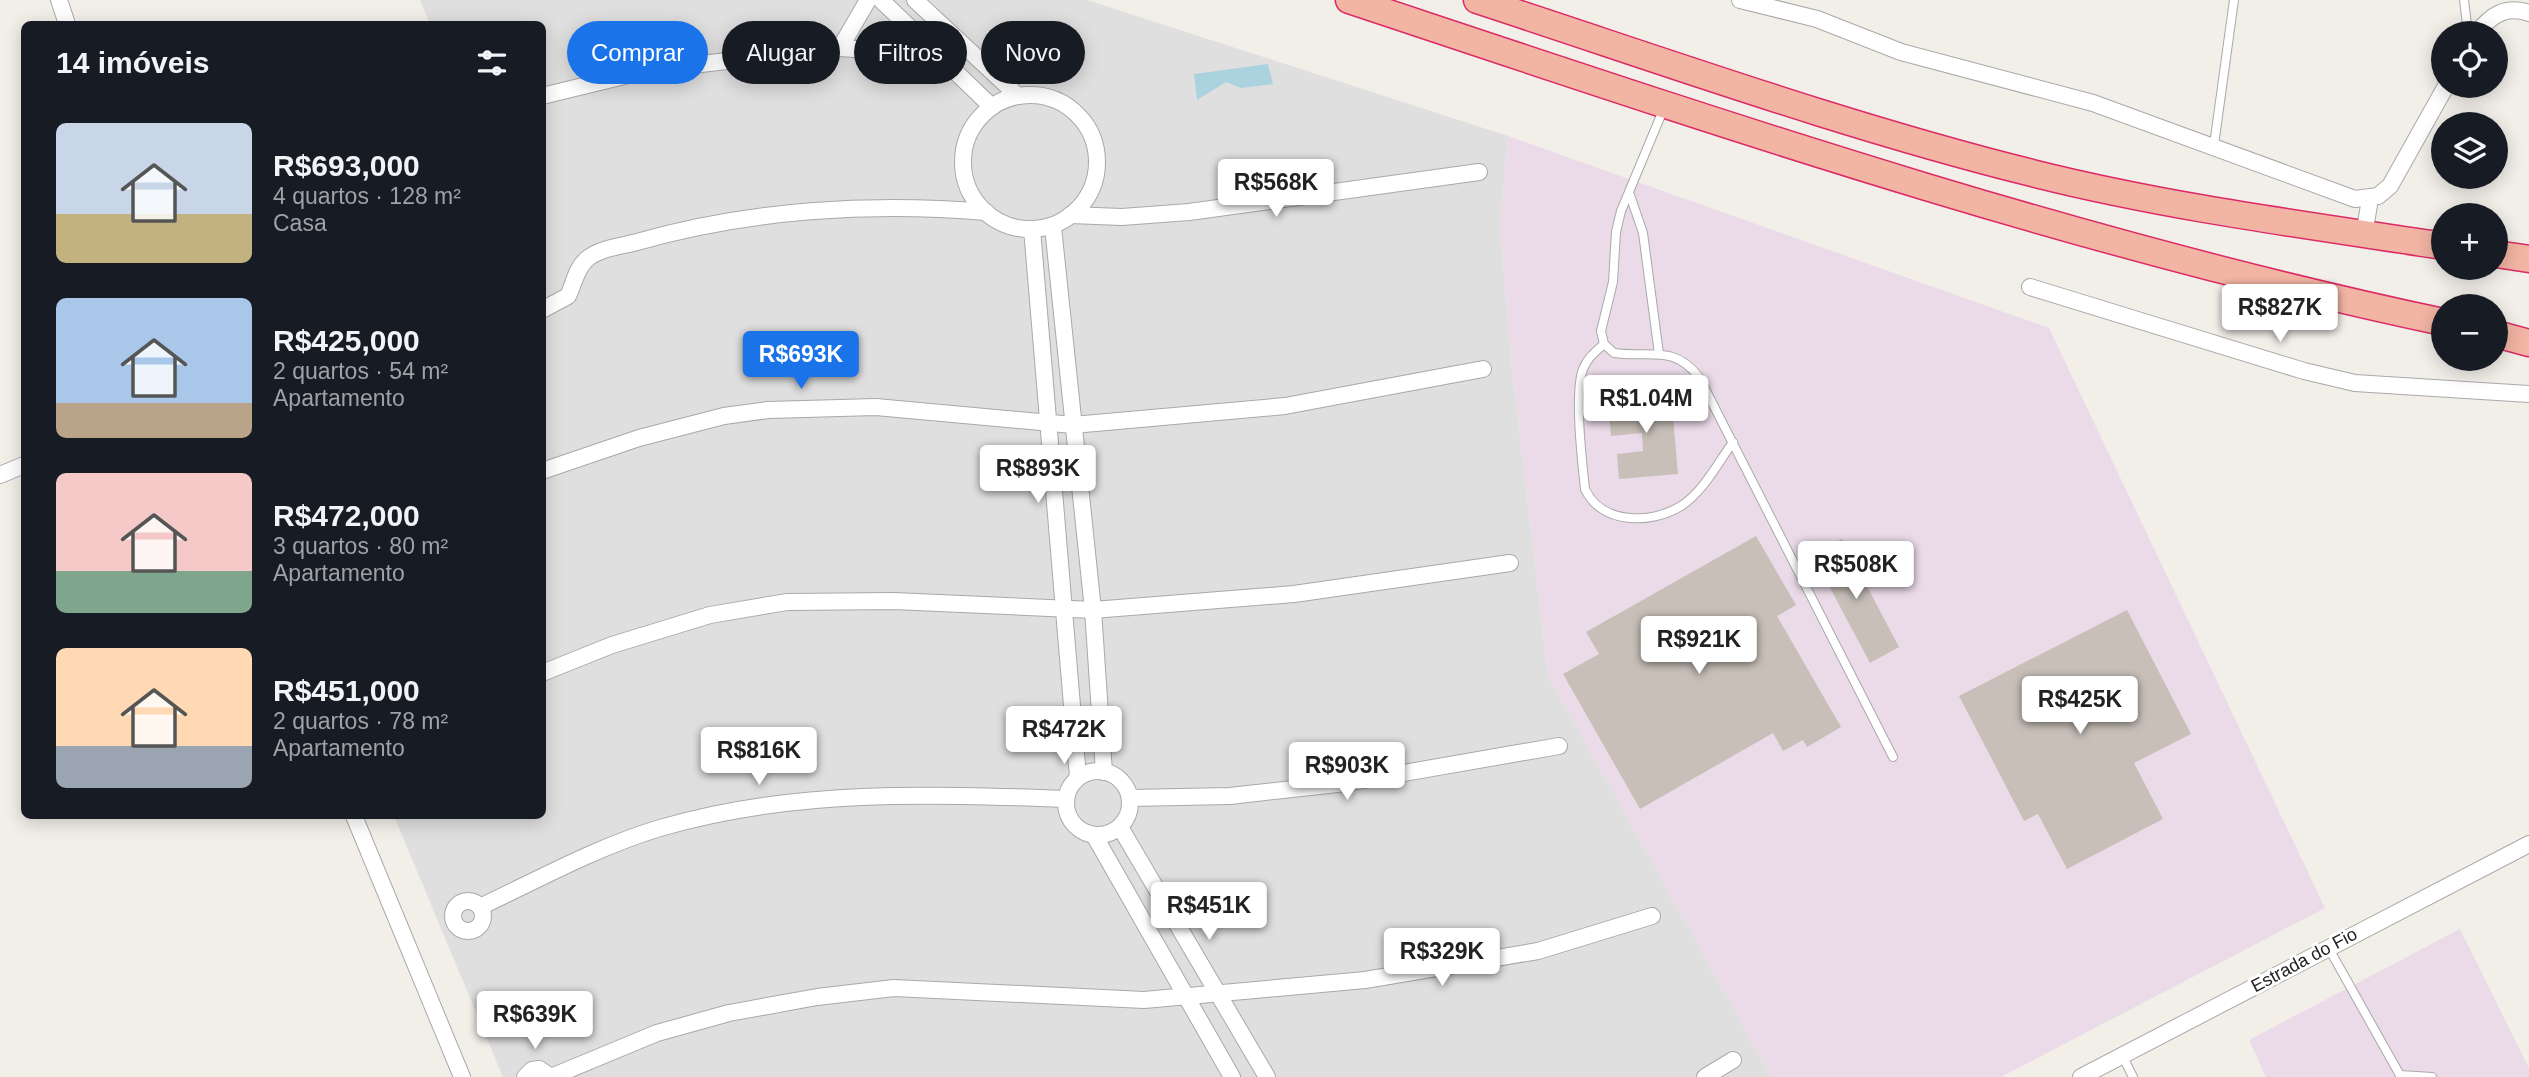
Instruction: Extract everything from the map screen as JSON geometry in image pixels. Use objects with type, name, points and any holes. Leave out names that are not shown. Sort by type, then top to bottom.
[{"type":"highway","points":[[1349,0],[1665,105],[2036,221],[2228,274],[2431,319]]},
{"type":"highway","points":[[1477,0],[1882,132],[2034,174],[2211,210],[2431,244]]},
{"type":"highway","points":[[2508,256],[2529,259]]},
{"type":"highway","points":[[2508,337],[2529,343]]},
{"type":"street","points":[[59,0],[66,21]]},
{"type":"street","points":[[854,49],[840,48],[868,0]]},
{"type":"street","points":[[881,0],[904,21]]},
{"type":"street","points":[[915,0],[1018,96]]},
{"type":"street","points":[[1740,0],[1818,19],[1901,52],[2093,103],[2214,145],[2355,200],[2370,199],[2390,186],[2439,98]]},
{"type":"street","points":[[1789,0],[1818,19]]},
{"type":"street","points":[[2488,21],[2503,11],[2519,10],[2529,13]]},
{"type":"street","points":[[546,95],[649,70],[722,62]]},
{"type":"street","points":[[967,82],[992,107]]},
{"type":"street","points":[[1033,95],[1055,100],[1074,111],[1088,127],[1096,148],[1097,170],[1091,191],[1070,215],[1054,227],[1012,227],[986,212],[968,188],[962,166],[965,143],[975,123],[992,107],[1018,96],[1033,95]]},
{"type":"street","points":[[1070,215],[1122,217],[1189,212],[1479,172]]},
{"type":"street","points":[[2364,235],[2370,199]]},
{"type":"street","points":[[546,308],[568,296],[579,268],[595,254],[663,234],[776,215],[834,210],[986,212]]},
{"type":"street","points":[[1054,227],[1093,610],[1104,772]]},
{"type":"street","points":[[1032,229],[1078,777],[1066,799],[1072,823],[1094,835],[1185,997],[1234,1077],[1264,1072],[1120,827]]},
{"type":"street","points":[[2031,287],[2304,371],[2355,383],[2529,394]]},
{"type":"street","points":[[546,470],[639,438],[724,416],[768,410],[876,407],[1073,425],[1285,406],[1483,369]]},
{"type":"street","points":[[0,475],[21,466]]},
{"type":"street","points":[[546,671],[612,645],[710,615],[787,602],[894,601],[1065,611],[1093,610],[1294,594],[1510,563]]},
{"type":"street","points":[[1130,798],[1230,796],[1346,783],[1559,746]]},
{"type":"street","points":[[1078,777],[1088,772],[1104,772],[1118,778],[1130,798],[1127,818],[1120,827],[1108,834],[1094,835]]},
{"type":"street","points":[[480,907],[598,849],[659,828],[746,807],[831,797],[935,794],[1066,799]]},
{"type":"street","points":[[355,819],[463,1077]]},
{"type":"street","name":"Estrada do Fio","points":[[2081,1077],[2529,844]]},
{"type":"street","points":[[525,1077],[532,1070],[540,1069],[551,1077],[657,1034],[729,1013],[817,997],[894,988],[1085,999],[1218,994],[1444,969],[1538,951],[1652,916]]},
{"type":"street","points":[[1705,1077],[1732,1060]]},
{"type":"lane","points":[[2214,145],[2234,0]]},
{"type":"lane","points":[[2464,0],[2467,21]]},
{"type":"lane","points":[[1665,105],[1630,195],[1621,211],[1616,232],[1613,282],[1601,331],[1604,344],[1614,353],[1671,355],[1691,367],[1893,757]]},
{"type":"lane","points":[[1630,195],[1643,233],[1659,354]]},
{"type":"lane","points":[[1604,344],[1589,356],[1582,371],[1580,390],[1585,489],[1592,503],[1604,513],[1643,517],[1662,514],[1681,506],[1698,491],[1732,442]]},
{"type":"lane","points":[[2328,947],[2400,1076],[2432,1077]]},
{"type":"lane","points":[[2123,1055],[2133,1077]]},
{"type":"shaded area","points":[[420,0],[1087,0],[1508,136],[1500,227],[1512,367],[1548,675],[1772,1077],[503,1077],[395,819],[546,819],[546,21],[429,21]]},
{"type":"shaded area","points":[[1508,136],[2049,328],[2325,908],[2001,1077],[1772,1077],[1548,675],[1512,367],[1500,227]]},
{"type":"shaded area","points":[[2460,929],[2529,1068],[2529,1077],[2266,1077],[2249,1040]]},
{"type":"water","points":[[1268,64],[1273,84],[1241,88],[1226,82],[1197,100],[1194,74]]},
{"type":"building","points":[[1671,393],[1678,474],[1619,479],[1617,454],[1643,451],[1642,433],[1611,436],[1608,399]]},
{"type":"building","points":[[1756,536],[1796,605],[1777,616],[1841,727],[1807,747],[1803,740],[1783,751],[1773,733],[1640,809],[1563,674],[1599,654],[1586,632]]},
{"type":"building","points":[[1842,539],[1899,647],[1870,663],[1812,554]]},
{"type":"building","points":[[2127,610],[2191,734],[2134,763],[2163,819],[2067,869],[2038,814],[2024,821],[1959,696]]}]
